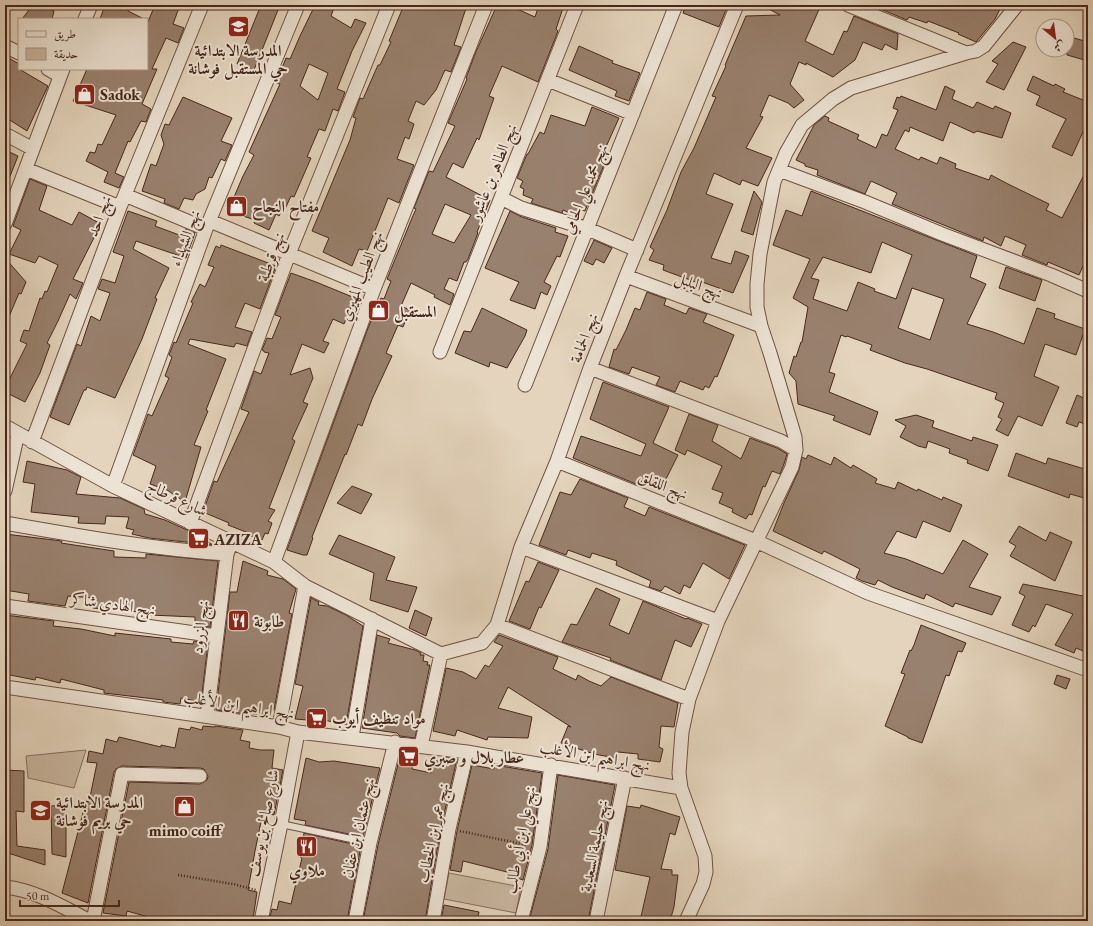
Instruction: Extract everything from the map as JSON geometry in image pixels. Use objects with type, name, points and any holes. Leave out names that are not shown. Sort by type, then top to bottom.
[{"type":"street","points":[[85,18],[91,5]]},
{"type":"street","name":"نهج احد","points":[[32,442],[122,201],[202,5]]},
{"type":"street","name":"نهج الشهداء","points":[[113,486],[208,225],[298,5]]},
{"type":"street","name":"نهج قرطبة","points":[[190,523],[289,254],[389,5]]},
{"type":"street","name":"نهج الطيب المهيري","points":[[274,562],[374,289],[486,5]]},
{"type":"street","name":"نهج الطاهر بن عاشور","points":[[440,352],[578,5]]},
{"type":"street","name":"نهج محمد علي الحامي","points":[[525,385],[676,5]]},
{"type":"street","name":"نهج الحمامة","points":[[441,654],[482,643],[497,624],[521,546],[557,461],[590,368],[737,5]]},
{"type":"street","points":[[848,5],[966,53]]},
{"type":"street","points":[[686,921],[703,884],[706,872],[704,856],[681,788],[679,773],[682,739],[689,699],[718,621],[792,467],[796,450],[795,437],[761,326],[757,307],[757,284],[760,254],[774,182],[786,154],[802,124],[833,99],[851,88],[976,51],[984,46],[1017,5]]},
{"type":"street","points":[[5,46],[18,52]]},
{"type":"street","points":[[5,224],[62,72]]},
{"type":"street","points":[[548,80],[633,114]]},
{"type":"street","points":[[5,134],[33,149]]},
{"type":"street","points":[[26,169],[122,201],[208,225],[289,254],[374,289]]},
{"type":"street","points":[[779,170],[865,202],[1088,291]]},
{"type":"street","points":[[501,198],[521,208],[588,229],[637,250]]},
{"type":"street","name":"نهج البلبل","points":[[626,276],[761,326]]},
{"type":"street","points":[[590,368],[781,441],[796,450]]},
{"type":"street","name":"شارع قرطاج","points":[[5,426],[113,486],[190,523],[229,548],[274,562],[305,586],[441,654]]},
{"type":"street","points":[[5,491],[18,433]]},
{"type":"street","name":"نهج اللقلق","points":[[557,461],[756,541],[868,593],[1088,670]]},
{"type":"street","points":[[5,523],[62,534],[191,552],[229,548]]},
{"type":"street","points":[[521,546],[718,621]]},
{"type":"street","name":"نهج الزرود","points":[[207,716],[216,636],[229,548]]},
{"type":"street","points":[[279,727],[305,586]]},
{"type":"street","name":"نهج الهادي شاكر","points":[[5,606],[216,636]]},
{"type":"street","points":[[352,737],[372,619]]},
{"type":"street","points":[[497,624],[689,699]]},
{"type":"street","points":[[421,746],[441,654]]},
{"type":"street","name":"نهج ابراهيم ابن الأغلب","points":[[5,686],[279,727],[298,732],[395,742],[468,752],[681,788]]},
{"type":"street","name":"شارع صالح بن يوسف","points":[[262,921],[298,732]]},
{"type":"street","name":"نهج عثمان ابن عفان","points":[[355,921],[370,843],[395,742]]},
{"type":"street","name":"نهج عمر ابن الخطاب","points":[[433,921],[449,829],[468,752]]},
{"type":"street","name":"نهج علي ابن أبي طالب","points":[[521,921],[540,848],[551,765]]},
{"type":"street","points":[[93,921],[122,774],[200,776]]},
{"type":"street","name":"نهج حليمة السعدية","points":[[596,921],[625,778]]},
{"type":"street","points":[[5,887],[13,888],[51,901],[90,921]]},
{"type":"lane","points":[[281,824],[370,843]]},
{"type":"path","points":[[449,829],[540,848]]},
{"type":"path","points":[[178,874],[233,884],[267,893]]},
{"type":"green space","points":[[86,750],[74,788],[28,778],[26,756]]},
{"type":"green space","points":[[449,873],[521,887],[516,913],[444,899]]},
{"type":"building","points":[[33,5],[40,5],[54,11],[52,18],[23,18]]},
{"type":"building","points":[[105,5],[130,5],[128,11],[142,18],[100,18]]},
{"type":"building","points":[[155,5],[180,5],[173,24],[184,28],[178,43],[166,38],[152,69],[157,69],[142,104],[151,109],[146,122],[141,121],[130,142],[128,141],[115,173],[124,177],[119,188],[104,182],[108,172],[86,161],[90,152],[95,153],[98,144],[102,145],[116,115],[73,101],[87,70],[148,70],[148,22]]},
{"type":"building","points":[[261,5],[280,5],[254,70],[237,64]]},
{"type":"building","points":[[315,5],[335,5],[331,16],[351,28],[355,19],[366,23],[352,51],[337,89],[345,92],[338,111],[333,109],[325,131],[319,129],[307,157],[311,158],[294,197],[291,196],[285,209],[283,208],[279,216],[276,214],[269,230],[254,223],[255,220],[228,211],[254,155],[249,152],[280,84],[276,83],[286,58],[290,59]],"holes":[[[309,64],[328,73],[318,100],[300,86]]]},
{"type":"building","points":[[404,5],[467,5],[454,45],[461,47],[451,72],[445,70],[436,90],[424,105],[416,101],[408,121],[414,124],[409,139],[405,137],[397,159],[414,165],[399,203],[388,198],[367,251],[359,249],[352,266],[323,252],[329,238],[312,231],[350,140],[356,118],[353,117],[360,98],[363,99],[378,65],[380,65],[391,42],[389,41]]},
{"type":"building","points":[[497,5],[508,5],[535,17],[539,5],[564,5],[556,29],[558,31],[538,82],[502,66],[489,96],[494,98],[479,140],[477,138],[463,168],[453,163],[446,177],[490,200],[468,259],[464,262],[457,281],[449,278],[444,289],[454,294],[450,305],[434,297],[435,295],[411,283],[401,306],[410,310],[403,327],[398,325],[386,353],[392,356],[372,399],[362,426],[358,424],[346,455],[345,454],[312,537],[313,538],[307,555],[287,550],[368,328],[381,298],[384,299],[391,281],[387,279],[416,209],[414,208],[429,171],[433,172],[455,126],[448,123],[467,79],[466,78]],"holes":[[[445,204],[471,215],[454,243],[432,234]]]},
{"type":"building","points":[[686,5],[728,5],[719,27],[683,13]]},
{"type":"building","points":[[761,5],[821,5],[805,41],[833,55],[844,31],[847,32],[854,16],[898,34],[897,50],[885,44],[882,50],[863,42],[855,60],[833,77],[806,63],[806,65],[799,62],[790,84],[804,100],[794,108],[788,103],[769,95],[760,116],[763,117],[746,148],[772,158],[758,186],[742,180],[740,185],[714,173],[706,194],[733,204],[711,258],[731,264],[735,251],[749,256],[733,293],[702,282],[701,284],[663,270],[664,265],[649,260],[654,250],[650,247],[667,210],[681,172],[694,148],[716,97],[712,96],[746,16],[780,15]]},
{"type":"building","points":[[871,5],[1002,5],[995,19],[976,42],[958,34],[959,33],[928,21],[927,23],[909,17],[907,20]]},
{"type":"building","points":[[1075,38],[1088,42],[1088,61],[1075,57]]},
{"type":"building","points":[[1013,42],[1026,47],[1004,90],[986,82],[998,64],[992,61]]},
{"type":"building","points":[[579,46],[613,61],[612,63],[640,73],[629,101],[615,96],[617,91],[569,70]]},
{"type":"building","points":[[5,56],[18,63],[18,70],[21,70],[48,86],[27,131],[5,117]]},
{"type":"building","points":[[1033,76],[1054,86],[1055,84],[1065,89],[1063,92],[1088,102],[1088,121],[1072,156],[1052,147],[1066,119],[1036,105],[1040,96],[1027,90]]},
{"type":"building","points":[[945,86],[955,91],[952,99],[973,108],[977,102],[993,109],[995,106],[1011,113],[1002,138],[977,131],[974,133],[950,122],[943,141],[910,127],[909,132],[905,130],[895,149],[919,160],[921,157],[937,164],[940,157],[956,164],[955,168],[989,180],[991,175],[1049,204],[1046,210],[1062,218],[1088,167],[1088,255],[1079,275],[1048,262],[1047,265],[1022,255],[1026,245],[1005,236],[1001,246],[984,237],[983,241],[892,204],[897,193],[871,181],[865,194],[817,175],[818,170],[805,166],[805,164],[796,160],[814,125],[825,116],[829,118],[828,121],[859,135],[857,139],[876,148],[882,134],[887,136],[898,110],[893,108],[897,97],[900,98],[901,96],[936,110]]},
{"type":"building","points":[[183,97],[232,118],[221,141],[232,145],[225,161],[221,159],[212,178],[209,177],[205,189],[196,194],[193,200],[184,198],[179,209],[164,203],[165,199],[142,191],[151,164],[156,166],[164,144],[161,135],[165,124],[169,125]]},
{"type":"building","points":[[592,107],[619,118],[601,158],[606,160],[585,211],[580,209],[578,213],[571,210],[570,213],[563,210],[562,213],[531,203],[533,199],[523,195],[524,189],[520,187],[523,181],[517,178],[527,154],[540,132],[544,134],[551,115],[585,126]]},
{"type":"building","points":[[5,150],[18,156],[5,189]]},
{"type":"building","points":[[30,179],[47,186],[39,210],[72,225],[79,212],[101,224],[73,279],[83,283],[76,299],[70,294],[47,343],[50,345],[40,373],[25,402],[5,392],[5,388],[27,344],[20,341],[24,330],[29,331],[40,298],[42,299],[45,291],[47,292],[58,265],[39,256],[35,263],[9,254],[21,230],[13,226]]},
{"type":"building","points":[[754,191],[762,202],[753,235],[741,231]]},
{"type":"building","points":[[811,191],[977,256],[970,277],[986,284],[967,324],[1024,344],[1037,308],[1055,314],[1054,318],[1085,329],[1076,355],[1045,344],[1034,376],[1059,387],[1042,426],[1018,416],[1008,436],[996,430],[1002,419],[998,417],[1004,403],[995,399],[997,393],[870,350],[872,345],[841,335],[829,372],[835,374],[829,392],[878,412],[870,435],[833,420],[835,416],[798,404],[796,381],[789,373],[794,356],[796,357],[802,342],[808,307],[793,298],[810,259],[773,245],[786,210],[802,216]],"holes":[[[882,242],[912,255],[896,299],[874,291],[875,289],[858,282],[847,311],[813,299],[819,280],[811,278],[823,257],[871,273]],[[912,288],[944,299],[930,340],[898,328]]]},
{"type":"building","points":[[128,211],[157,221],[155,226],[182,236],[185,229],[195,233],[186,258],[136,241],[133,249],[169,268],[155,298],[157,299],[142,339],[115,398],[87,387],[86,390],[84,390],[69,425],[50,417],[77,344],[81,346],[91,316],[100,321],[110,293],[98,289],[102,279],[115,283],[124,256],[113,252]]},
{"type":"building","points":[[510,211],[522,217],[556,228],[555,232],[568,236],[560,257],[557,256],[544,282],[551,286],[547,295],[541,292],[535,309],[510,300],[519,282],[485,268]]},
{"type":"building","points":[[594,240],[612,248],[604,263],[596,259],[593,265],[584,261]]},
{"type":"building","points":[[221,245],[276,266],[260,309],[245,303],[235,327],[252,332],[247,346],[236,343],[234,347],[190,339],[188,344],[226,359],[206,410],[208,411],[194,445],[201,447],[185,502],[167,490],[150,484],[156,466],[133,455],[148,414],[152,416],[169,378],[165,376],[172,357],[169,355],[174,342],[176,343],[193,303],[191,302],[200,284],[205,287],[214,267],[208,265],[216,246],[220,248]]},
{"type":"building","points":[[5,258],[26,282],[21,294],[19,293],[5,326]]},
{"type":"building","points":[[1006,267],[1042,280],[1035,301],[999,288]]},
{"type":"building","points":[[291,273],[355,298],[344,324],[333,319],[323,341],[329,343],[324,353],[302,344],[290,375],[310,368],[313,378],[303,402],[308,404],[292,439],[295,441],[269,508],[275,510],[268,521],[272,523],[268,534],[265,533],[262,540],[245,534],[246,532],[228,525],[229,523],[203,512],[214,481],[217,482],[249,412],[241,409],[254,371],[261,374],[269,353],[262,350],[267,338],[272,339],[281,317],[275,315]]},
{"type":"building","points":[[647,292],[666,299],[664,305],[686,314],[689,308],[707,314],[703,322],[734,335],[717,377],[715,376],[709,388],[705,386],[703,390],[680,381],[675,392],[656,385],[660,377],[632,367],[629,374],[609,367],[614,349],[616,350],[635,308],[640,310]]},
{"type":"building","points":[[482,308],[527,330],[507,368],[490,362],[489,367],[455,353],[464,331],[471,332]]},
{"type":"building","points":[[603,382],[669,407],[653,443],[678,455],[661,489],[638,480],[636,484],[573,458],[581,436],[641,456],[646,444],[590,419]]},
{"type":"building","points":[[1077,395],[1088,400],[1088,418],[1085,424],[1079,422],[1077,427],[1066,423]]},
{"type":"building","points":[[689,414],[718,425],[712,441],[741,459],[750,438],[777,448],[787,454],[780,474],[772,471],[765,487],[763,486],[752,515],[749,514],[746,519],[732,512],[733,509],[719,503],[723,493],[712,489],[722,466],[687,450],[685,455],[675,450]]},
{"type":"building","points":[[916,415],[934,421],[932,427],[972,441],[973,437],[998,445],[988,471],[967,463],[968,460],[949,453],[950,449],[928,441],[926,448],[918,446],[900,437],[906,426],[895,420]]},
{"type":"building","points":[[1016,453],[1046,464],[1048,458],[1088,470],[1088,499],[1070,494],[1069,498],[1008,476]]},
{"type":"building","points":[[808,455],[831,465],[834,457],[851,468],[853,465],[877,479],[875,483],[895,489],[898,482],[942,500],[943,497],[962,505],[950,532],[923,521],[916,538],[897,531],[884,553],[906,559],[943,574],[963,540],[988,554],[969,587],[1001,597],[992,615],[955,603],[953,607],[926,594],[924,599],[878,580],[875,585],[862,581],[856,578],[860,569],[824,551],[822,554],[773,531],[799,470],[802,457],[806,459]]},
{"type":"building","points":[[27,461],[67,470],[81,477],[76,494],[120,498],[144,509],[145,514],[165,520],[196,534],[213,545],[149,538],[132,534],[134,530],[126,528],[129,517],[106,516],[105,524],[78,523],[79,517],[31,512],[35,484],[23,482]]},
{"type":"building","points":[[580,479],[628,498],[624,507],[645,516],[649,507],[745,545],[729,579],[703,563],[690,588],[684,585],[680,594],[665,586],[661,591],[649,587],[651,581],[616,565],[617,561],[592,553],[590,558],[568,550],[566,555],[539,545],[560,492],[571,495]]},
{"type":"building","points":[[352,486],[372,494],[361,514],[337,503]]},
{"type":"building","points":[[1019,526],[1046,541],[1050,532],[1072,542],[1055,581],[1010,556],[1016,546],[1009,542]]},
{"type":"building","points":[[5,534],[62,541],[61,543],[114,551],[114,557],[146,558],[146,554],[218,561],[210,627],[195,625],[195,617],[150,615],[115,607],[114,610],[93,608],[94,598],[68,596],[65,606],[28,601],[29,594],[5,590]]},
{"type":"building","points":[[339,535],[395,557],[386,580],[417,587],[408,612],[370,600],[374,573],[329,554]]},
{"type":"building","points":[[243,561],[268,571],[267,575],[283,579],[296,589],[289,613],[292,614],[274,710],[267,709],[265,715],[216,710],[230,592],[237,592]]},
{"type":"building","points":[[538,562],[559,570],[541,608],[539,607],[530,629],[509,621],[526,581],[529,582]]},
{"type":"building","points":[[1023,584],[1088,597],[1088,653],[1076,648],[1074,653],[1055,645],[1073,614],[1046,604],[1035,627],[1033,625],[1029,632],[1012,625],[1025,596],[1019,593]]},
{"type":"building","points":[[596,588],[620,599],[609,625],[629,634],[643,601],[702,624],[691,647],[675,640],[661,680],[610,660],[611,658],[562,642],[571,624],[577,625]]},
{"type":"building","points":[[311,598],[319,602],[318,605],[327,606],[346,615],[363,626],[346,725],[320,719],[320,721],[295,719],[303,686],[295,684]]},
{"type":"building","points":[[415,610],[432,618],[426,636],[409,628]]},
{"type":"building","points":[[5,615],[54,621],[53,626],[81,629],[115,636],[115,633],[171,639],[171,642],[193,644],[194,641],[208,643],[201,702],[181,698],[180,704],[163,702],[163,700],[104,693],[104,690],[61,679],[60,683],[36,677],[35,680],[5,674]]},
{"type":"building","points":[[921,625],[966,643],[962,652],[958,651],[949,676],[946,675],[922,743],[908,738],[885,726],[905,674],[901,673],[910,650],[911,651],[914,645]]},
{"type":"building","points":[[377,635],[390,639],[388,643],[421,653],[420,655],[424,655],[423,661],[428,662],[427,665],[430,665],[415,738],[400,736],[397,733],[362,728]]},
{"type":"building","points":[[499,635],[558,657],[553,669],[576,680],[578,675],[601,686],[611,677],[678,703],[674,727],[661,726],[659,747],[663,749],[660,762],[638,759],[638,754],[618,752],[616,758],[594,754],[561,743],[568,726],[571,727],[508,687],[498,708],[532,717],[528,738],[488,737],[487,740],[457,730],[455,736],[433,731],[446,668],[463,672],[476,679],[485,665],[489,667],[503,646],[494,642]]},
{"type":"building","points":[[1057,675],[1070,679],[1066,689],[1054,684]]},
{"type":"building","points":[[203,726],[243,730],[240,740],[250,742],[249,748],[274,750],[272,768],[283,770],[274,815],[263,812],[248,890],[257,892],[252,921],[152,921],[152,918],[127,911],[126,916],[103,913],[129,782],[200,784],[207,780],[208,776],[204,769],[200,768],[122,766],[116,769],[114,772],[88,903],[62,893],[86,801],[89,802],[97,763],[87,762],[89,751],[103,754],[106,739],[117,742],[119,737],[161,747],[161,745],[175,748],[179,728],[190,730],[191,727],[202,730]]},
{"type":"building","points":[[401,752],[414,754],[412,769],[431,773],[434,760],[441,762],[443,757],[457,759],[441,827],[425,921],[363,921],[378,845]]},
{"type":"building","points":[[306,758],[319,762],[334,761],[380,768],[363,837],[305,825],[306,821],[294,819]]},
{"type":"building","points":[[472,765],[494,769],[495,765],[542,773],[532,845],[523,880],[514,877],[515,874],[463,861],[461,872],[450,870]]},
{"type":"building","points":[[5,770],[24,771],[24,812],[16,811],[17,846],[45,850],[45,865],[5,852]]},
{"type":"building","points":[[558,775],[615,785],[588,921],[529,921],[548,849]]},
{"type":"building","points":[[66,805],[66,857],[52,854],[51,806]]},
{"type":"building","points":[[641,805],[680,817],[675,835],[670,833],[661,869],[672,870],[672,875],[678,875],[674,907],[670,921],[640,921],[650,877],[615,870],[627,806],[640,808]]},
{"type":"building","points":[[304,833],[361,846],[347,921],[269,921],[272,909],[277,910],[279,901],[291,904],[302,858],[300,857]]},
{"type":"building","points":[[444,905],[479,912],[477,921],[441,921]]},
{"type":"place","name":"المدرسة الابتدائية حي المستقبل فوشانة","points":[[238,26]]},
{"type":"place","name":"Sadok","points":[[85,94]]},
{"type":"place","name":"مفتاح النجاح","points":[[236,206]]},
{"type":"place","name":"المستقبل","points":[[378,311]]},
{"type":"place","name":"AZIZA","points":[[198,539]]},
{"type":"place","name":"طابونة","points":[[239,621]]},
{"type":"place","name":"مواد تنظيف أيوب","points":[[316,718]]},
{"type":"place","name":"عطار بلال و صبري","points":[[409,757]]},
{"type":"place","name":"mimo coiff","points":[[185,807]]},
{"type":"place","name":"المدرسة الابتدائية حي بريم فوشانة","points":[[40,811]]},
{"type":"place","name":"ملاوي","points":[[307,847]]}]
